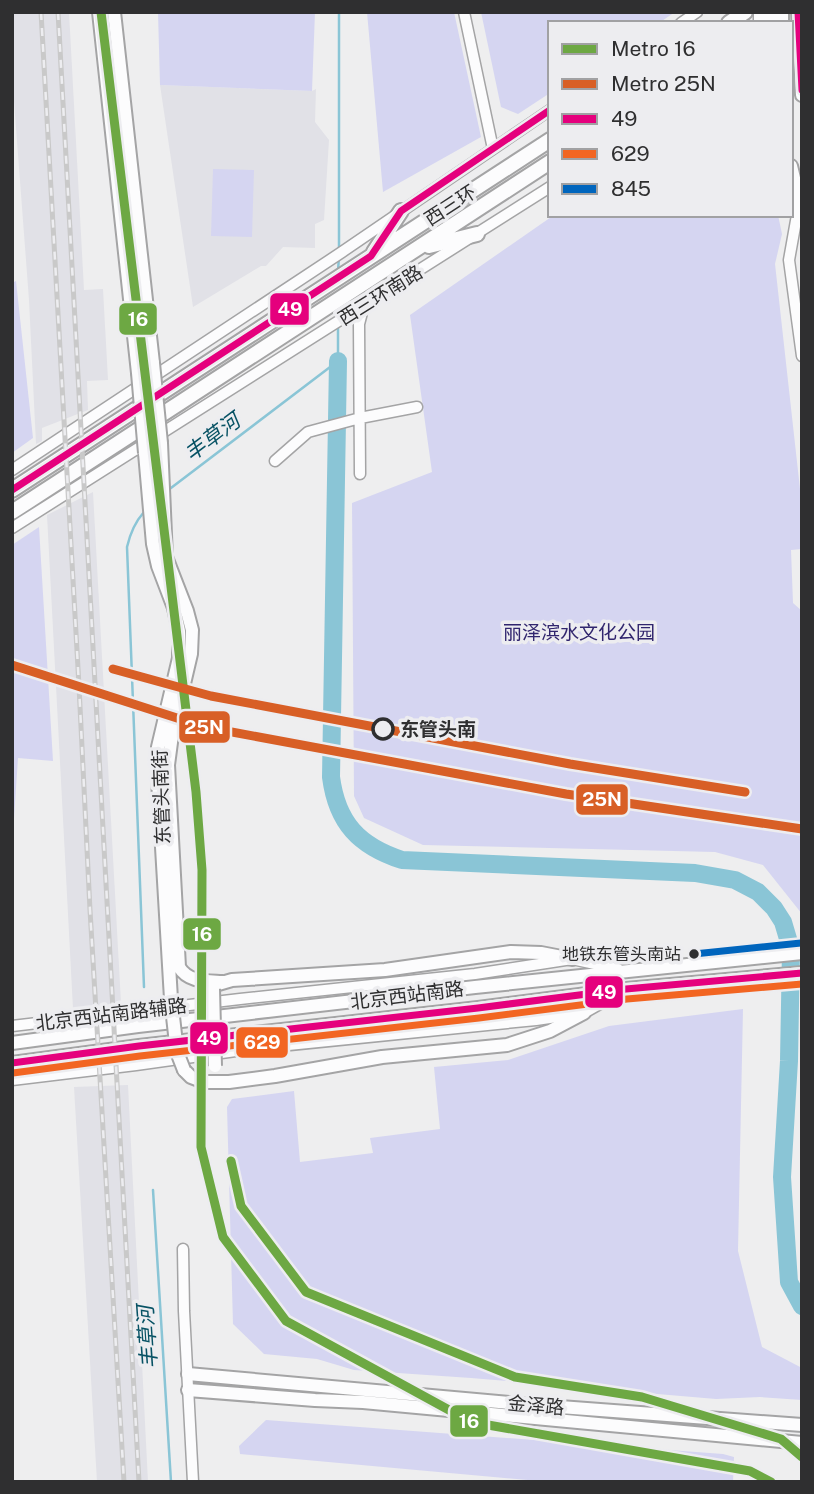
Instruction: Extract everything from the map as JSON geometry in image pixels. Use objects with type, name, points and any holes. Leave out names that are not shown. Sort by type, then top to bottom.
[{"type":"highway","points":[[764,21],[780,12]]},
{"type":"highway","name":"西三环","points":[[12,490],[548,141]]},
{"type":"highway","name":"西三环","points":[[12,512],[548,163]]},
{"type":"highway","points":[[371,256],[401,211]]},
{"type":"highway","points":[[414,250],[477,234]]},
{"type":"main road","name":"东管头南街","points":[[99,12],[138,373],[153,544],[179,631],[179,658],[158,747],[158,780],[171,999],[177,1052],[184,1070],[204,1083],[225,1082],[382,1057],[508,1045],[550,1031],[584,1013]]},
{"type":"main road","name":"东管头南街","points":[[114,12],[161,443],[166,557],[192,630],[191,654],[167,765],[179,967],[184,975],[218,985],[385,970],[511,952],[541,953],[572,959]]},
{"type":"main road","points":[[798,12],[802,96]]},
{"type":"main road","points":[[793,175],[800,207]]},
{"type":"main road","name":"北京西站南路","points":[[12,1043],[249,1013],[802,953]]},
{"type":"main road","name":"北京西站南路","points":[[12,1063],[626,989],[802,972]]},
{"type":"main road","points":[[218,985],[215,1066],[218,1076],[225,1082]]},
{"type":"main road","name":"金泽路","points":[[188,1374],[520,1404],[802,1425]]},
{"type":"main road","name":"金泽路","points":[[188,1390],[315,1401],[363,1402],[802,1443]]},
{"type":"street","points":[[464,12],[494,149]]},
{"type":"street","points":[[12,470],[342,252],[548,111]]},
{"type":"street","name":"西三环南路","points":[[12,528],[548,188]]},
{"type":"street","points":[[800,207],[789,260],[802,356]]},
{"type":"street","points":[[360,474],[359,324],[364,305]]},
{"type":"street","points":[[275,461],[308,432],[416,407]]},
{"type":"street","name":"北京西站南路辅路","points":[[12,1026],[475,974],[572,959],[625,971]]},
{"type":"street","points":[[12,1080],[250,1049],[584,1013],[626,989]]},
{"type":"street","points":[[183,1249],[193,1482]]},
{"type":"shaded area","points":[[12,12],[69,12],[84,290],[103,289],[108,380],[87,381],[88,410],[42,428],[42,441],[36,444],[29,300],[12,75]]},
{"type":"shaded area","points":[[160,85],[312,91],[316,89],[315,122],[329,140],[324,220],[315,224],[315,248],[283,247],[266,266],[261,266],[193,307]]},
{"type":"shaded area","points":[[93,492],[121,1003],[73,1009],[47,515]]},
{"type":"shaded area","points":[[128,1085],[148,1482],[97,1482],[74,1087]]},
{"type":"green space","points":[[158,12],[315,12],[312,91],[160,85]]},
{"type":"green space","points":[[367,12],[454,12],[481,137],[383,192]]},
{"type":"green space","points":[[481,12],[675,12],[662,21],[548,21],[548,94],[518,114],[501,107]]},
{"type":"green space","points":[[213,169],[254,170],[252,237],[211,236]]},
{"type":"green space","name":"丽泽滨水文化公园","points":[[551,217],[778,217],[782,234],[775,264],[802,507],[802,549],[791,550],[793,603],[802,611],[802,914],[763,865],[715,852],[423,845],[364,818],[354,796],[352,503],[432,472],[410,315]]},
{"type":"green space","points":[[16,281],[33,438],[12,453],[12,283]]},
{"type":"green space","points":[[39,527],[53,761],[18,758],[12,849],[12,545]]},
{"type":"green space","points":[[743,1009],[738,1251],[762,1347],[802,1368],[802,1400],[760,1397],[716,1399],[354,1370],[317,1359],[264,1354],[233,1324],[227,1107],[232,1099],[294,1091],[300,1162],[373,1153],[370,1138],[440,1129],[434,1067],[508,1060],[609,1026]]},
{"type":"green space","points":[[266,1420],[723,1454],[734,1457],[733,1482],[550,1482],[240,1454],[239,1446]]},
{"type":"waterway","name":"丰草河","points":[[339,12],[339,250]]},
{"type":"waterway","name":"丰草河","points":[[338,271],[339,257]]},
{"type":"waterway","name":"丰草河","points":[[167,491],[338,361],[338,324]]},
{"type":"waterway","points":[[338,361],[331,777],[334,793],[345,820],[362,840],[402,860],[695,873],[735,880],[758,892],[774,908],[783,922],[791,949],[789,1061],[782,1177],[789,1282],[802,1306]]},
{"type":"waterway","name":"丰草河","points":[[144,512],[133,528],[127,547],[144,987]]},
{"type":"waterway","name":"丰草河","points":[[153,1190],[171,1482]]},
{"type":"railway","points":[[41,12],[124,1482]]},
{"type":"railway","points":[[58,12],[139,1482]]},
{"type":"metro line","name":"16","points":[[101,12],[196,792],[202,870],[201,1147],[223,1237],[286,1321],[471,1422],[750,1471],[771,1482]]},
{"type":"metro line","name":"25N","points":[[12,665],[205,727],[566,794],[802,829]]},
{"type":"metro line","name":"25N","points":[[113,669],[211,696],[570,764],[745,792]]},
{"type":"metro line","name":"16","points":[[231,1161],[241,1206],[306,1292],[515,1377],[642,1397],[781,1439],[802,1457]]},
{"type":"transit line","name":"49","points":[[798,12],[802,90]]},
{"type":"transit line","name":"49","points":[[12,490],[371,256],[401,211],[548,111]]},
{"type":"transit line","name":"845","points":[[694,954],[801,943]]},
{"type":"transit line","name":"49","points":[[12,1063],[626,989],[802,973]]},
{"type":"transit line","name":"629","points":[[13,1073],[627,999],[802,984]]},
{"type":"place","name":"东管头南","points":[[383,729]]},
{"type":"place","name":"地铁东管头南站","points":[[694,954]]}]
